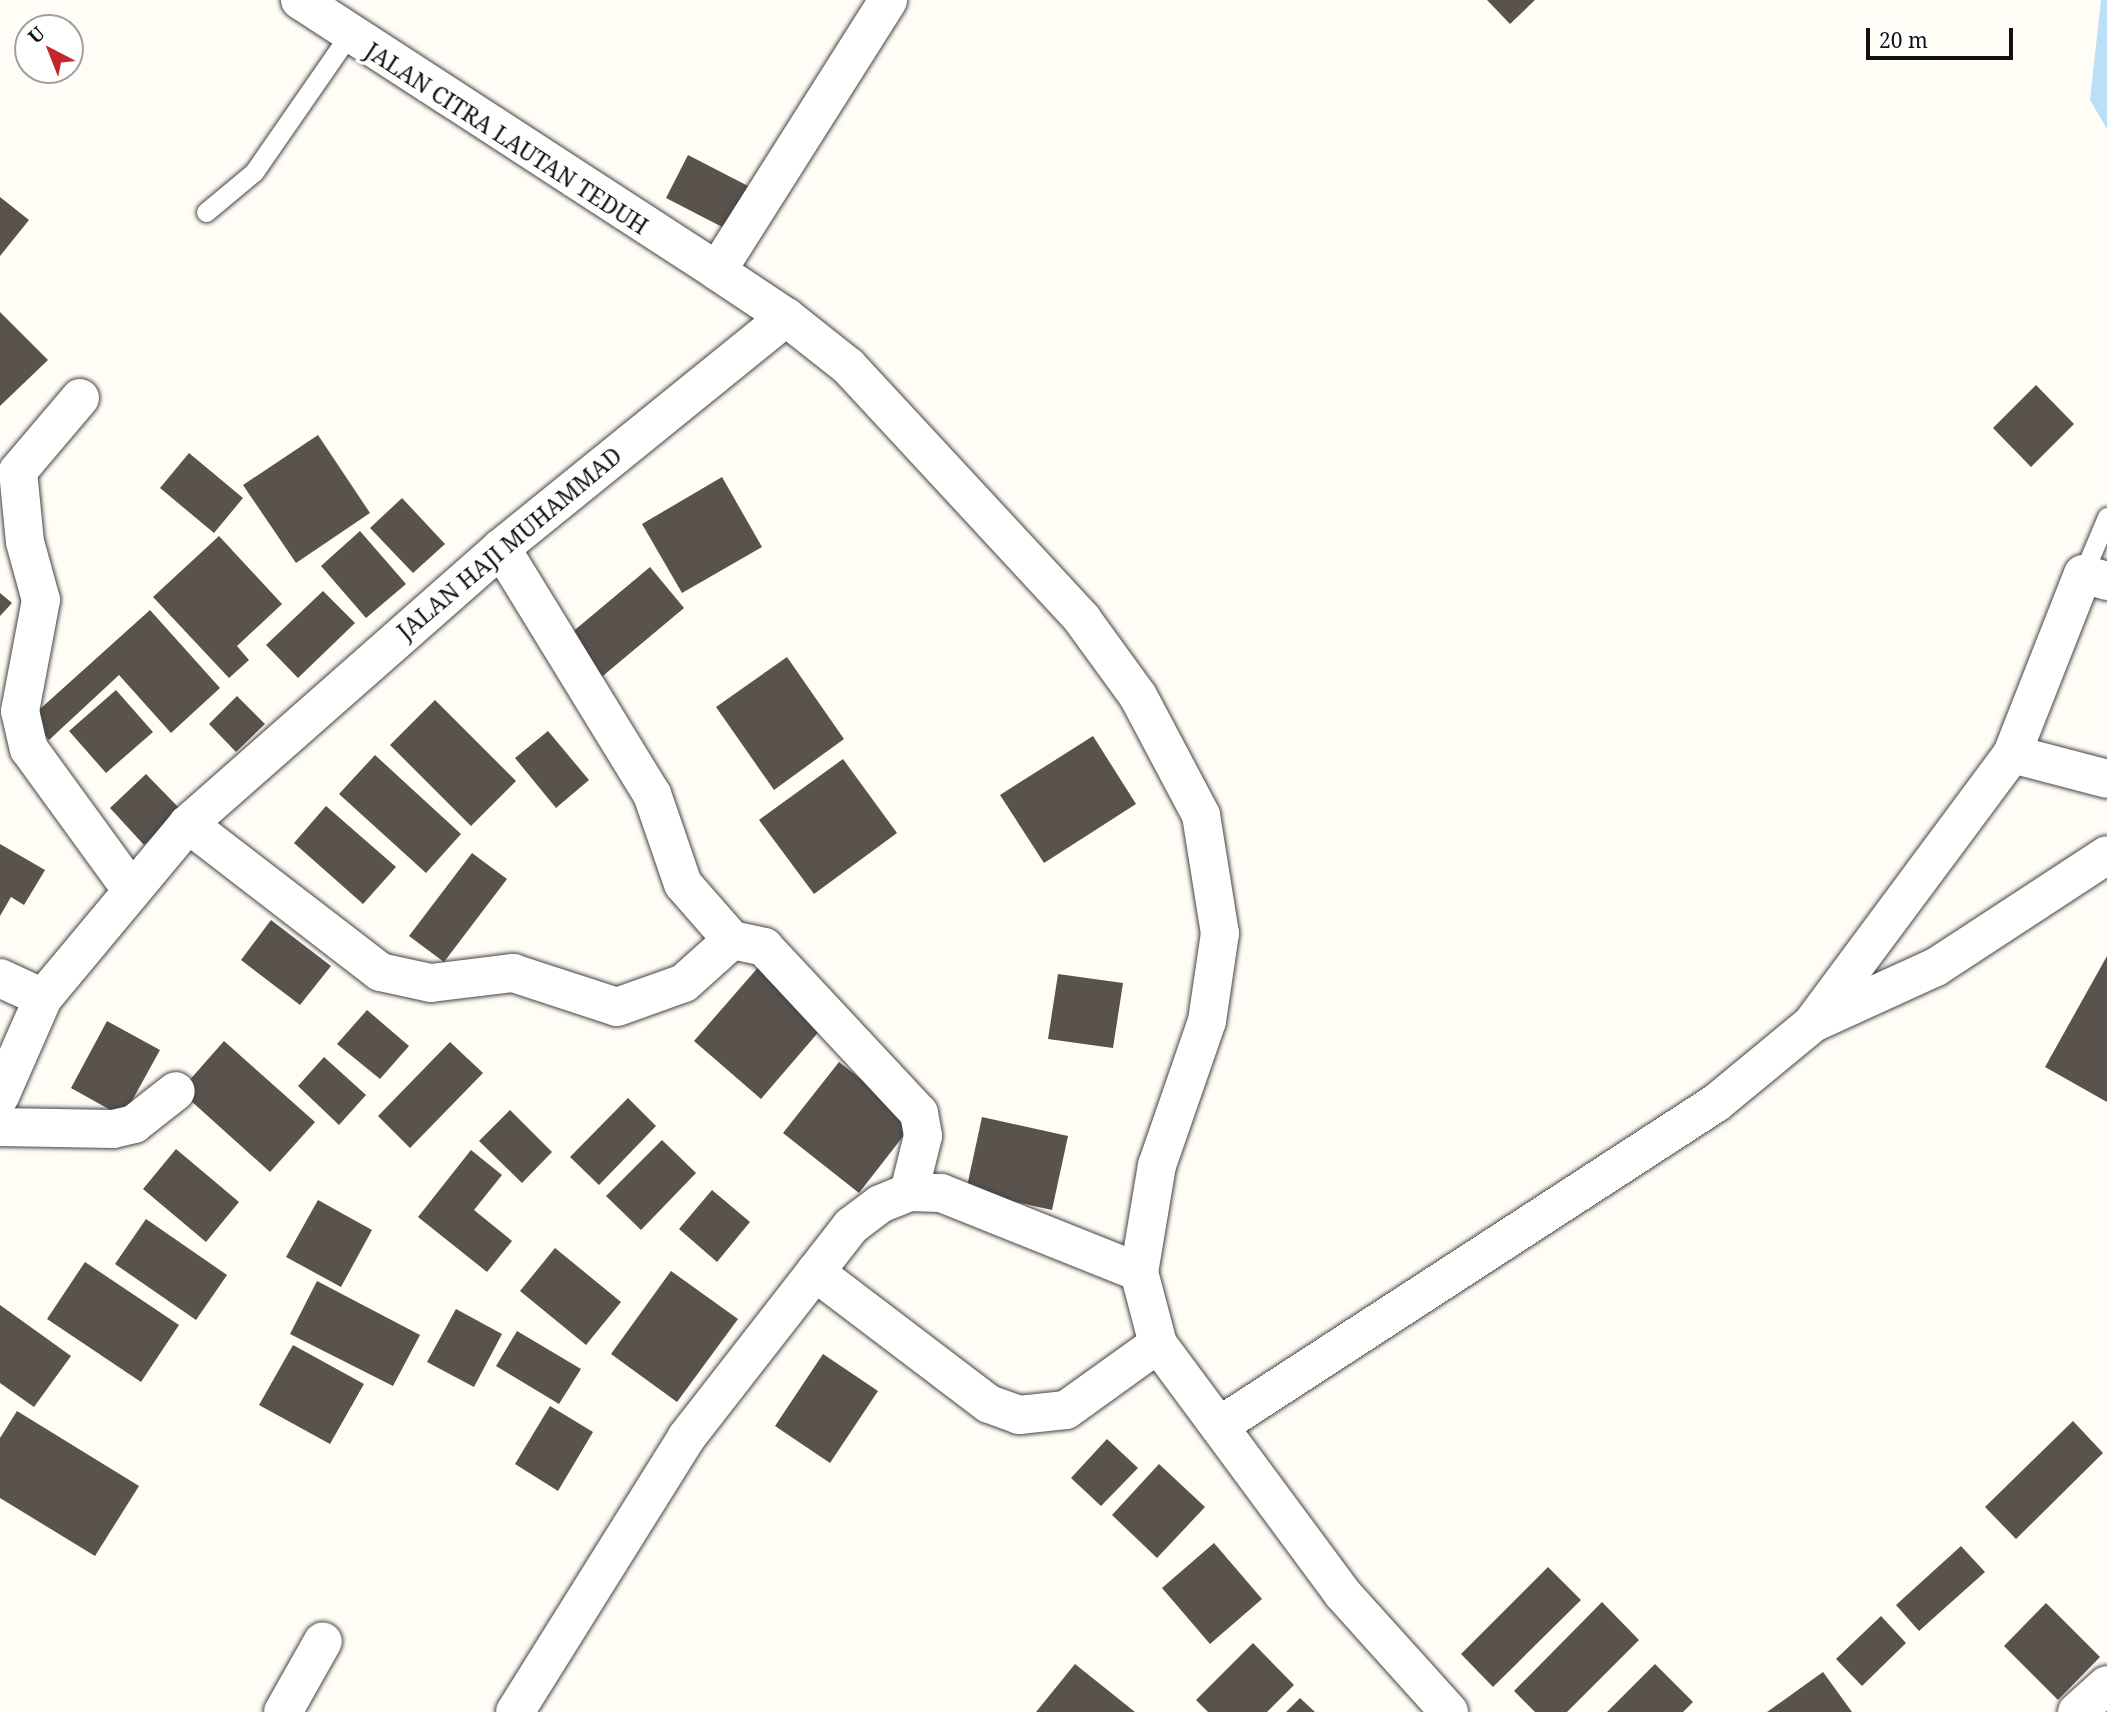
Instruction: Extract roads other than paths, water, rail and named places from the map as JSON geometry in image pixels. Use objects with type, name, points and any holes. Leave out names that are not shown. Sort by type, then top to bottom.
[{"type":"street","name":"JALAN CITRA LAUTAN TEDUH","points":[[300,0],[348,36],[717,271]]},
{"type":"street","points":[[888,0],[717,271],[786,317],[849,367],[1082,619],[1138,696],[1201,815],[1220,933],[1207,1021],[1157,1165],[1139,1272],[1158,1344],[1342,1593],[1449,1712]]},
{"type":"street","name":"JALAN HAJI MUHAMMAD","points":[[0,1096],[43,998],[130,888],[188,824],[501,548],[786,317]]},
{"type":"street","points":[[79,398],[18,471],[25,542],[41,600],[20,711],[29,749],[130,888]]},
{"type":"street","points":[[501,548],[652,794],[683,884],[733,940],[764,947],[919,1113],[923,1136],[909,1192]]},
{"type":"street","points":[[1219,1426],[1716,1103],[1812,1023],[2012,754],[2095,578]]},
{"type":"street","points":[[2012,754],[2107,779]]},
{"type":"street","points":[[188,824],[380,972],[430,983],[513,973],[617,1007],[684,983],[733,940]]},
{"type":"street","points":[[1812,1023],[1936,967],[2107,856]]},
{"type":"street","points":[[0,978],[43,998]]},
{"type":"street","points":[[0,1127],[113,1129],[134,1124],[176,1091]]},
{"type":"street","points":[[515,1712],[686,1438],[851,1226],[909,1192],[941,1193],[1139,1272]]},
{"type":"street","points":[[815,1272],[989,1404],[1019,1415],[1066,1410],[1158,1344]]},
{"type":"street","points":[[283,1712],[323,1642]]},
{"type":"street","points":[[2077,1712],[2107,1685]]},
{"type":"lane","points":[[206,212],[254,172],[348,36]]},
{"type":"lane","points":[[2095,578],[2107,517]]},
{"type":"water","points":[[2101,0],[2107,0],[2107,129],[2090,100]]}]
